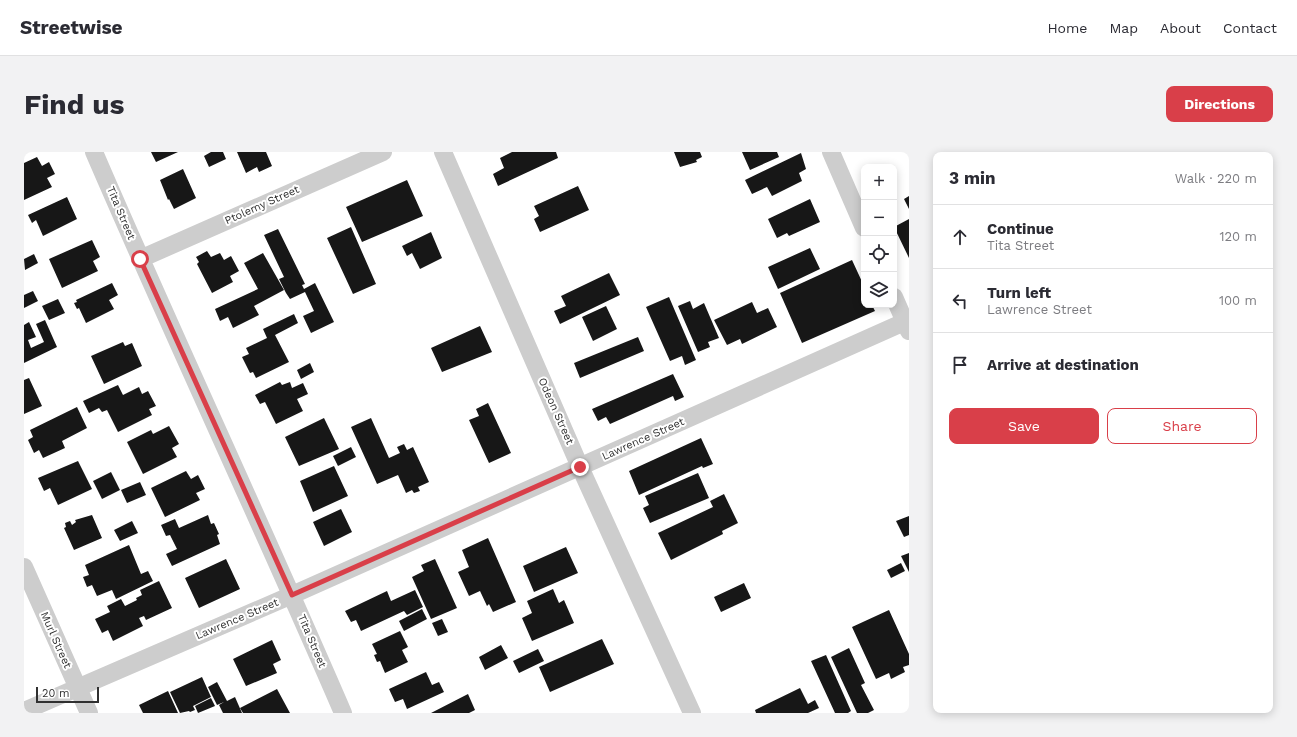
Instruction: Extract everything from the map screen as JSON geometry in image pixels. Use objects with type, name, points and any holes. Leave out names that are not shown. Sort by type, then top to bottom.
[{"type":"street","name":"Tita Street","points":[[94,152],[140,259],[292,595],[343,713]]},
{"type":"street","name":"Ptolemy Street","points":[[140,259],[383,152]]},
{"type":"street","name":"Odeon Street","points":[[443,152],[580,467],[692,713]]},
{"type":"street","points":[[831,152],[861,221]]},
{"type":"street","points":[[897,303],[908,324]]},
{"type":"street","name":"Lawrence Street","points":[[24,711],[292,595],[908,324]]},
{"type":"street","name":"Murl Street","points":[[24,567],[89,713]]},
{"type":"building","points":[[151,152],[178,152],[156,162]]},
{"type":"building","points":[[211,152],[223,152],[226,159],[209,167],[204,156]]},
{"type":"building","points":[[237,152],[266,152],[272,166],[259,172],[257,167],[246,173]]},
{"type":"building","points":[[512,152],[556,152],[558,158],[498,186],[493,174],[504,168],[500,158]]},
{"type":"building","points":[[674,152],[700,152],[702,157],[696,160],[697,162],[680,167]]},
{"type":"building","points":[[742,152],[777,152],[779,157],[750,170]]},
{"type":"building","points":[[801,153],[806,169],[799,173],[802,181],[772,196],[767,187],[752,194],[745,180]]},
{"type":"building","points":[[37,157],[42,166],[49,162],[55,174],[47,178],[52,187],[24,200],[24,163]]},
{"type":"building","points":[[183,169],[196,198],[174,209],[169,199],[168,200],[160,180]]},
{"type":"building","points":[[407,180],[423,216],[362,242],[346,207]]},
{"type":"building","points":[[578,186],[589,210],[540,232],[534,219],[539,216],[534,206]]},
{"type":"building","points":[[909,196],[909,209],[904,199]]},
{"type":"building","points":[[67,197],[77,219],[43,236],[36,220],[32,223],[28,215]]},
{"type":"building","points":[[810,199],[820,222],[789,236],[787,233],[777,238],[768,219]]},
{"type":"building","points":[[909,219],[909,258],[897,233],[897,225]]},
{"type":"building","points":[[351,227],[376,284],[353,294],[327,238]]},
{"type":"building","points":[[278,229],[305,284],[302,285],[304,289],[315,283],[334,322],[311,333],[303,316],[314,311],[305,292],[290,299],[279,279],[284,277],[264,235]]},
{"type":"building","points":[[431,232],[442,258],[420,269],[412,253],[407,256],[402,246]]},
{"type":"building","points":[[92,240],[100,257],[93,261],[98,271],[62,288],[49,259]]},
{"type":"building","points":[[810,248],[820,269],[778,289],[768,267]]},
{"type":"building","points":[[207,251],[211,257],[220,253],[224,260],[231,256],[239,271],[230,276],[233,282],[212,293],[197,264],[199,262],[196,257]]},
{"type":"building","points":[[263,253],[284,290],[254,306],[259,315],[233,328],[228,317],[220,321],[215,309],[258,289],[244,263]]},
{"type":"building","points":[[34,254],[38,263],[25,270],[24,259]]},
{"type":"building","points":[[852,260],[861,280],[861,308],[874,308],[875,311],[802,343],[780,293]]},
{"type":"building","points":[[609,273],[620,295],[560,324],[554,311],[566,306],[561,296]]},
{"type":"building","points":[[112,283],[118,295],[109,300],[114,309],[86,323],[79,308],[77,309],[74,303],[77,302],[76,300]]},
{"type":"building","points":[[33,291],[38,301],[24,308],[24,295]]},
{"type":"building","points":[[669,297],[696,360],[685,365],[682,356],[670,361],[646,307]]},
{"type":"building","points":[[58,299],[65,313],[49,320],[42,306]]},
{"type":"building","points":[[690,301],[693,309],[704,303],[719,338],[708,342],[710,347],[698,352],[678,306]]},
{"type":"building","points":[[752,302],[757,313],[768,308],[777,327],[742,344],[740,339],[727,345],[714,320]]},
{"type":"building","points":[[606,306],[617,329],[593,341],[582,317]]},
{"type":"building","points":[[294,314],[298,323],[275,335],[289,362],[256,378],[253,372],[250,373],[242,357],[249,354],[246,348],[267,338],[263,329]]},
{"type":"building","points":[[45,320],[57,347],[24,363],[24,325],[29,322],[36,337],[28,340],[31,348],[44,342],[36,324]]},
{"type":"building","points":[[480,326],[492,352],[442,372],[431,348]]},
{"type":"building","points":[[638,337],[644,351],[580,378],[574,363]]},
{"type":"building","points":[[123,342],[125,346],[132,343],[142,366],[104,384],[91,356]]},
{"type":"building","points":[[310,363],[314,372],[301,379],[297,370]]},
{"type":"building","points":[[673,374],[684,397],[675,401],[673,396],[610,424],[606,417],[598,421],[592,409]]},
{"type":"building","points":[[29,378],[42,406],[24,414],[24,380]]},
{"type":"building","points":[[280,382],[282,385],[290,382],[292,388],[303,383],[308,394],[297,399],[303,411],[276,424],[265,402],[260,404],[255,395]]},
{"type":"building","points":[[118,385],[123,395],[139,387],[142,394],[148,391],[156,406],[149,409],[152,415],[118,432],[107,410],[102,412],[99,408],[89,413],[83,401]]},
{"type":"building","points":[[488,403],[511,453],[489,463],[469,420],[479,416],[476,409]]},
{"type":"building","points":[[77,407],[87,428],[62,441],[65,448],[43,458],[39,450],[34,453],[28,440],[33,437],[30,430]]},
{"type":"building","points":[[324,418],[339,449],[299,466],[285,437]]},
{"type":"building","points":[[371,418],[389,458],[400,453],[397,447],[404,444],[407,450],[413,447],[429,482],[418,487],[420,491],[414,493],[412,490],[406,493],[398,475],[377,484],[351,427]]},
{"type":"building","points":[[169,426],[179,444],[172,448],[177,457],[143,474],[127,442],[151,430],[153,434]]},
{"type":"building","points":[[701,438],[713,464],[703,468],[702,466],[639,495],[629,471]]},
{"type":"building","points":[[351,447],[356,457],[338,466],[333,456]]},
{"type":"building","points":[[78,461],[92,489],[58,505],[50,488],[44,491],[38,478]]},
{"type":"building","points":[[334,466],[348,496],[313,512],[300,481]]},
{"type":"building","points":[[186,471],[191,479],[198,475],[205,489],[196,493],[200,500],[165,517],[151,488]]},
{"type":"building","points":[[111,472],[120,490],[102,499],[93,481]]},
{"type":"building","points":[[698,473],[709,498],[650,523],[643,508],[649,505],[645,496]]},
{"type":"building","points":[[140,482],[146,495],[127,503],[121,490]]},
{"type":"building","points":[[724,494],[738,523],[722,531],[723,534],[671,560],[658,533],[713,507],[710,501]]},
{"type":"building","points":[[341,509],[352,532],[324,546],[313,522]]},
{"type":"building","points":[[92,515],[102,538],[74,550],[64,528],[66,527],[65,523],[70,521],[72,525],[76,522],[75,520]]},
{"type":"building","points":[[208,515],[211,524],[214,523],[219,534],[217,535],[220,544],[172,566],[166,554],[177,549],[170,535],[166,536],[161,525],[175,519],[179,528]]},
{"type":"building","points":[[909,516],[909,535],[904,537],[896,521]]},
{"type":"building","points":[[132,521],[138,533],[120,541],[114,530]]},
{"type":"building","points":[[488,538],[516,602],[493,612],[489,604],[487,606],[480,591],[469,596],[458,572],[469,567],[462,550]]},
{"type":"building","points":[[129,545],[141,574],[148,571],[153,581],[116,599],[112,590],[97,596],[92,585],[87,587],[83,577],[89,575],[85,565]]},
{"type":"building","points":[[566,547],[578,573],[534,592],[523,566]]},
{"type":"building","points":[[909,553],[909,572],[901,556]]},
{"type":"building","points":[[226,559],[240,589],[199,608],[185,578]]},
{"type":"building","points":[[435,559],[457,608],[431,619],[412,577],[424,571],[421,565]]},
{"type":"building","points":[[901,563],[905,571],[891,578],[887,570]]},
{"type":"building","points":[[159,581],[172,608],[146,620],[144,616],[139,618],[143,626],[113,641],[108,630],[102,633],[95,619],[110,612],[107,606],[121,599],[125,606],[137,600],[136,598],[142,595],[140,590]]},
{"type":"building","points":[[744,583],[751,598],[721,612],[714,597]]},
{"type":"building","points":[[553,589],[559,603],[564,600],[574,623],[532,641],[522,618],[532,613],[527,601]]},
{"type":"building","points":[[415,590],[423,607],[407,615],[404,611],[361,631],[356,620],[351,622],[345,611],[387,591],[391,601]]},
{"type":"building","points":[[422,609],[427,619],[404,631],[399,621]]},
{"type":"building","points":[[889,610],[909,654],[909,665],[903,667],[905,672],[891,679],[889,673],[876,679],[852,627]]},
{"type":"building","points":[[442,619],[448,632],[438,636],[432,623]]},
{"type":"building","points":[[400,631],[408,647],[402,650],[408,662],[385,673],[380,661],[377,662],[374,655],[377,654],[372,644]]},
{"type":"building","points":[[602,639],[614,664],[550,692],[539,667]]},
{"type":"building","points":[[272,640],[281,660],[273,664],[277,673],[246,686],[233,659]]},
{"type":"building","points":[[501,645],[508,658],[485,670],[479,657]]},
{"type":"building","points":[[849,648],[865,683],[861,685],[874,710],[868,713],[857,713],[831,657]]},
{"type":"building","points":[[538,649],[544,661],[519,673],[513,661]]},
{"type":"building","points":[[826,655],[851,711],[848,713],[835,713],[811,661]]},
{"type":"building","points":[[426,672],[432,685],[439,682],[444,692],[407,709],[403,699],[395,702],[389,689]]},
{"type":"building","points":[[202,677],[211,697],[193,706],[195,710],[180,713],[170,692]]},
{"type":"building","points":[[217,682],[227,701],[235,697],[242,713],[223,713],[219,705],[224,702],[217,705],[208,687]]},
{"type":"building","points":[[800,688],[808,704],[815,700],[819,708],[808,713],[756,713],[755,710]]},
{"type":"building","points":[[277,689],[290,713],[243,713],[240,708]]},
{"type":"building","points":[[168,691],[178,713],[143,713],[139,705]]},
{"type":"building","points":[[468,694],[475,710],[469,713],[431,713]]},
{"type":"building","points":[[211,698],[215,706],[198,713],[195,706]]},
{"type":"route","points":[[140,259],[292,595],[580,467]]}]
